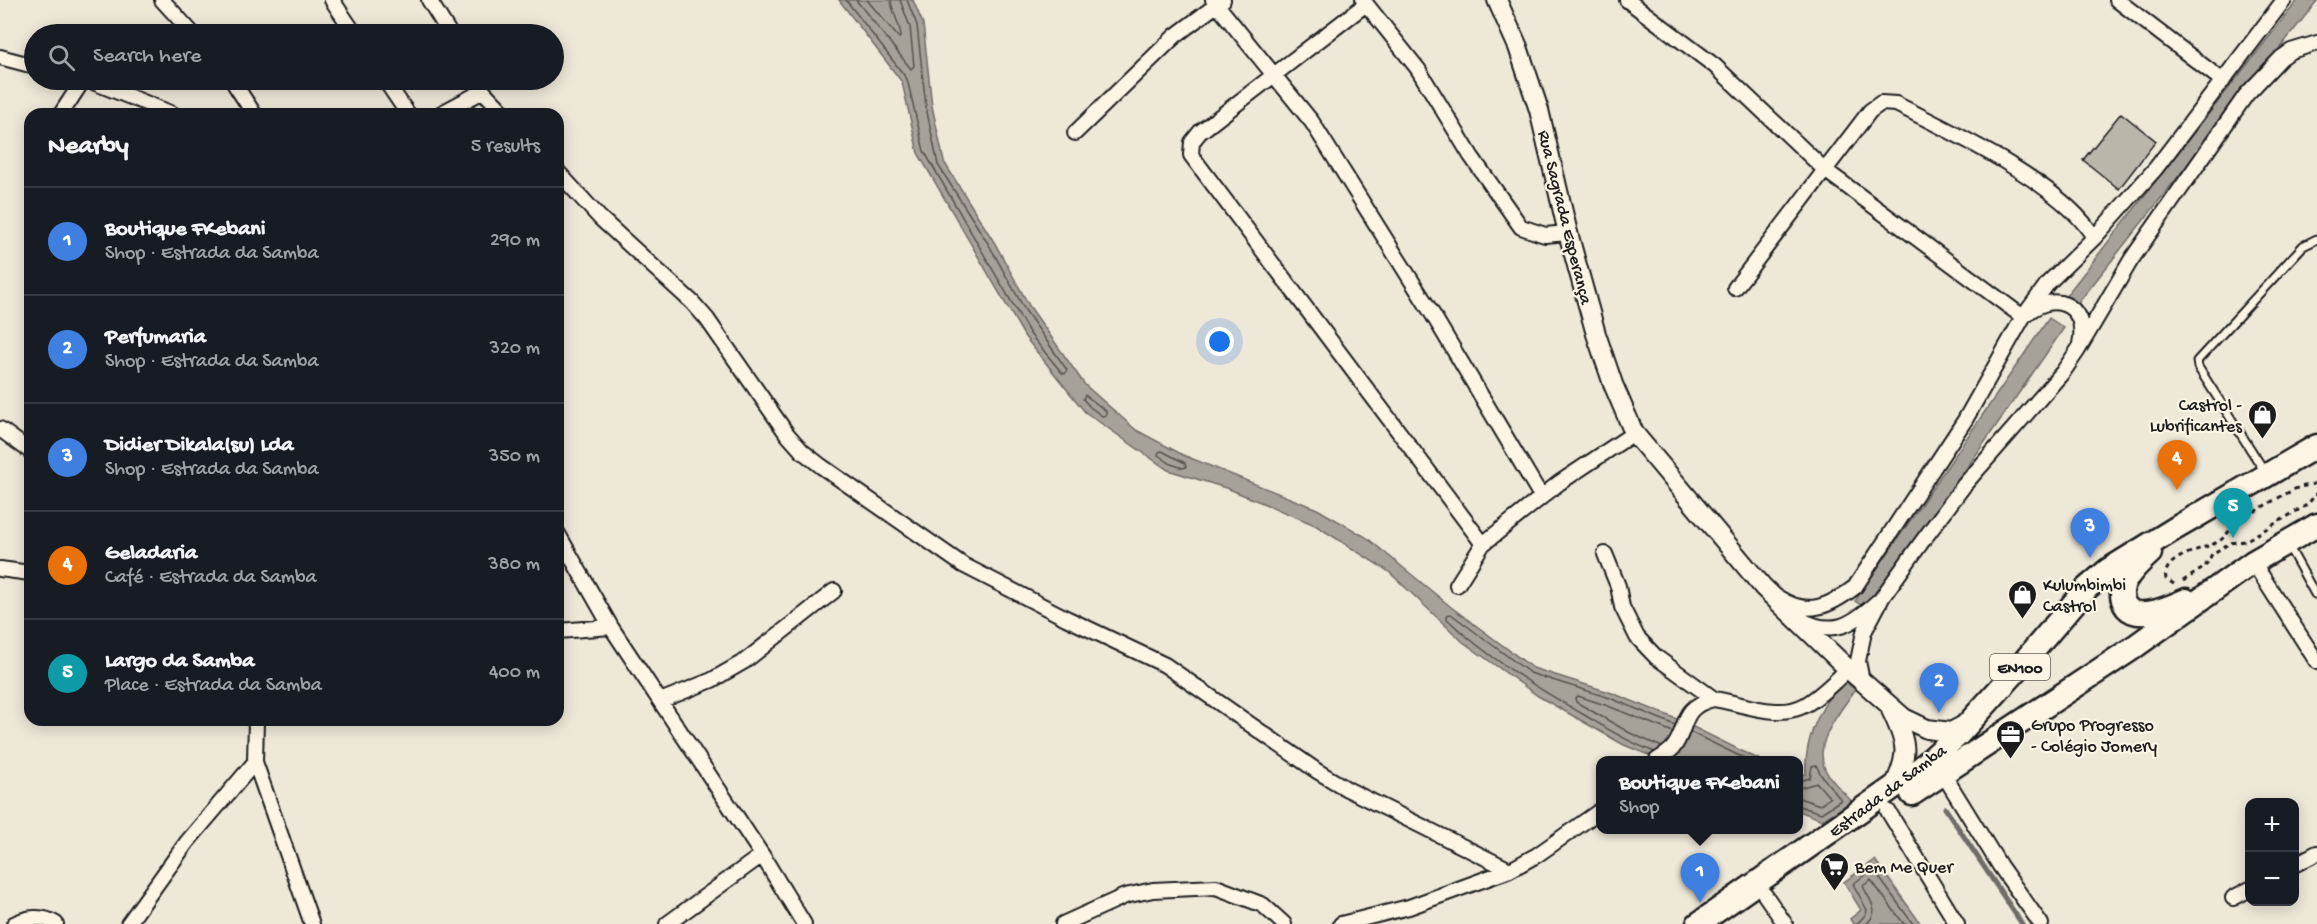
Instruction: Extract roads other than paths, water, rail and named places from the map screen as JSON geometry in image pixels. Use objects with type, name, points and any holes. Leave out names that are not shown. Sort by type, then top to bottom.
[{"type":"main road","name":"Estrada da Samba","points":[[1880,808],[1970,722],[2087,588],[2108,570],[2317,446]]},
{"type":"main road","name":"Estrada da Samba","points":[[1698,924],[1829,843],[1880,808],[1942,772],[2130,650],[2253,562],[2317,525]]},
{"type":"main road","points":[[2176,528],[2140,562],[2124,582],[2121,594],[2124,605],[2133,612],[2144,614],[2169,608],[2217,586]]},
{"type":"main road","name":"Estrada da Samba","points":[[1723,924],[1765,895],[1829,843]]},
{"type":"street","points":[[162,0],[184,24]]},
{"type":"street","points":[[332,0],[348,24]]},
{"type":"street","points":[[429,0],[444,24]]},
{"type":"street","name":"Rua Sagrada Esperança","points":[[1497,0],[1518,47],[1539,110],[1568,233],[1613,384],[1634,433],[1763,587],[1855,675],[1904,718],[1927,729],[1951,732],[1970,722]]},
{"type":"street","points":[[1627,0],[1715,66],[1825,170],[2023,317]]},
{"type":"street","points":[[2117,0],[2223,81]]},
{"type":"street","points":[[1763,587],[1788,604],[1803,608],[1835,603],[1855,587],[1965,420],[2023,317],[2048,283],[2094,238],[2156,168],[2284,0]]},
{"type":"street","points":[[1075,133],[1175,36],[1218,1],[1273,75],[1312,122],[1433,315],[1541,496]]},
{"type":"street","points":[[1483,544],[1191,155],[1192,142],[1200,132],[1365,2],[1418,69],[1471,156],[1521,227],[1545,235],[1568,233]]},
{"type":"street","points":[[1663,756],[1672,750],[1681,731],[1703,701],[1714,699],[1779,711],[1796,709],[1855,675],[1864,632],[1883,596],[1965,484],[2062,372],[2078,350],[2131,260],[2246,95],[2281,58],[2304,46],[2317,43]]},
{"type":"street","points":[[0,57],[24,63]]},
{"type":"street","points":[[65,108],[79,90]]},
{"type":"street","points":[[112,90],[158,108]]},
{"type":"street","points":[[238,90],[250,108]]},
{"type":"street","points":[[392,90],[404,108]]},
{"type":"street","points":[[448,108],[473,90]]},
{"type":"street","points":[[484,90],[500,108]]},
{"type":"street","points":[[1735,288],[1875,106],[1881,103],[1896,104],[1989,153],[2045,189],[2088,226],[2094,238]]},
{"type":"street","points":[[564,179],[600,218],[692,302],[787,434],[802,451],[821,466],[963,565],[1066,618],[1165,665],[1347,789],[1510,870]]},
{"type":"street","points":[[2023,317],[2032,308],[2046,302],[2064,304],[2078,316],[2081,327],[2078,350]]},
{"type":"street","points":[[0,429],[24,447]]},
{"type":"street","points":[[1457,585],[1483,544],[1541,496],[1634,433]]},
{"type":"street","points":[[564,545],[611,627],[762,855],[804,924]]},
{"type":"street","points":[[1605,554],[1618,586],[1622,607],[1637,637],[1656,657],[1714,699]]},
{"type":"street","points":[[2253,562],[2317,662]]},
{"type":"street","points":[[0,569],[24,572]]},
{"type":"street","points":[[660,701],[712,680],[745,661],[834,591]]},
{"type":"street","points":[[1794,615],[1809,624],[1824,627],[1851,624],[1883,596]]},
{"type":"street","points":[[564,631],[611,627]]},
{"type":"street","points":[[1888,703],[1906,750],[1901,772],[1880,808],[1957,924]]},
{"type":"street","points":[[256,726],[255,762],[312,924]]},
{"type":"street","points":[[128,924],[187,842],[255,762]]},
{"type":"street","points":[[1942,772],[2000,866],[2041,924]]},
{"type":"street","points":[[1341,924],[1409,907],[1510,870],[1537,855],[1596,814]]},
{"type":"street","points":[[2299,863],[2317,853]]},
{"type":"street","points":[[667,924],[762,855]]},
{"type":"street","points":[[1064,924],[1125,896],[1153,890],[1216,887],[1263,905],[1284,924]]},
{"type":"street","points":[[2233,898],[2245,892]]},
{"type":"street","points":[[1765,895],[1785,924]]},
{"type":"street","points":[[14,924],[27,918],[52,921],[56,924]]},
{"type":"lane","points":[[2268,476],[2198,367],[2197,361],[2303,246],[2317,239]]},
{"type":"lane","points":[[2286,542],[2315,594],[2317,593]]},
{"type":"water","points":[[839,0],[913,0],[923,24],[932,106],[944,162],[994,242],[1030,307],[1085,385],[1136,430],[1183,455],[1317,509],[1366,537],[1451,607],[1533,668],[1612,693],[1679,720],[1752,756],[1651,756],[1624,745],[1538,696],[1463,642],[1388,571],[1315,525],[1229,489],[1168,470],[1085,412],[1025,337],[918,153],[902,82]]},
{"type":"water","points":[[2298,0],[2317,1],[2075,307],[2065,297]]},
{"type":"water","points":[[2049,318],[2064,328],[1868,610],[1855,601]]},
{"type":"water","points":[[1841,677],[1855,690],[1825,738],[1822,759],[1830,778],[1852,802],[1822,820],[1803,813],[1803,774],[1806,774],[1808,746],[1821,711]]},
{"type":"water","points":[[1875,860],[1921,924],[1853,924],[1850,919],[1861,910],[1844,882]]},
{"type":"waterway","points":[[1945,808],[2022,924]]},
{"type":"place","name":"Castrol - Lubrificantes","points":[[2263,440]]},
{"type":"place","name":"Geladaria","points":[[2177,490]]},
{"type":"place","name":"Largo da Samba","points":[[2233,538]]},
{"type":"place","name":"Didier Dikala(su) Lda","points":[[2090,558]]},
{"type":"place","name":"Kulumbimbi Castrol","points":[[2022,620]]},
{"type":"place","name":"Perfumaria","points":[[1939,713]]},
{"type":"place","name":"Grupo Progresso - Colégio Jomery","points":[[2010,760]]},
{"type":"place","name":"Bem Me Quer","points":[[1834,892]]},
{"type":"place","name":"Boutique FKebani","points":[[1700,903]]}]
